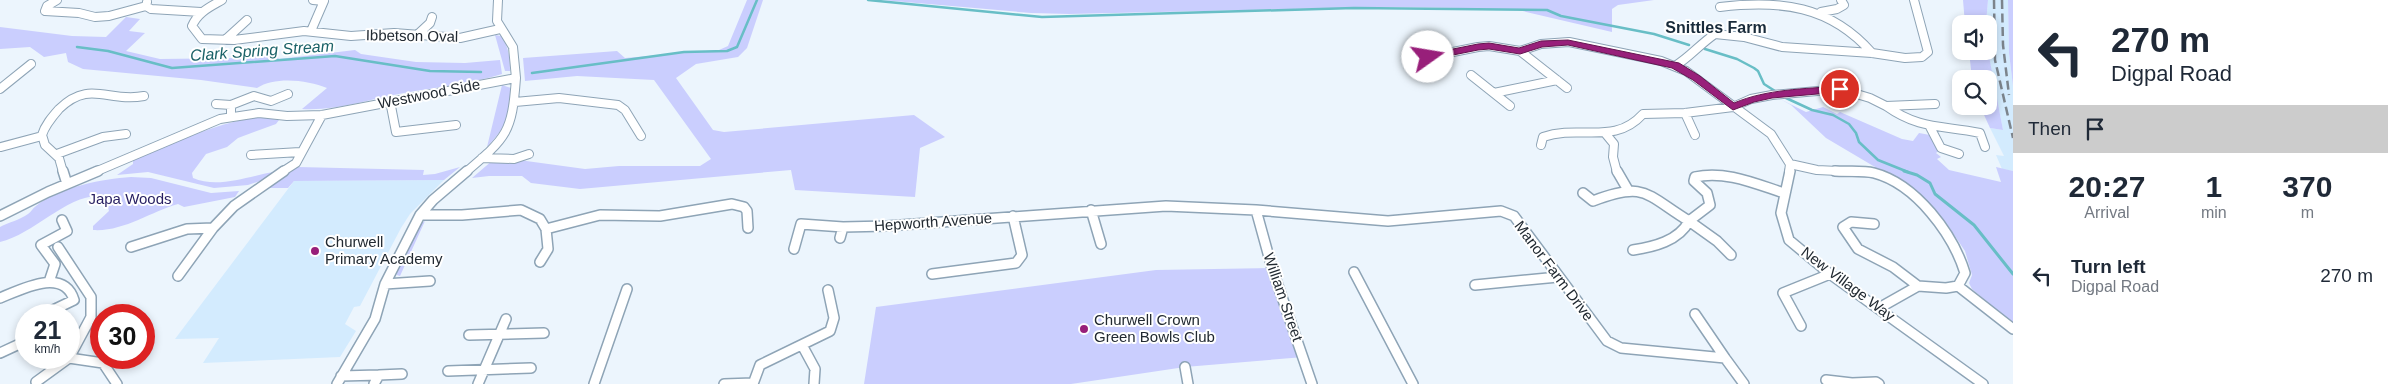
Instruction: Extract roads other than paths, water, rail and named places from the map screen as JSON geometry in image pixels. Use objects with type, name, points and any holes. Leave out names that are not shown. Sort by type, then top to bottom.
[{"type":"street","points":[[56,0],[47,6],[45,11],[79,13],[95,17],[109,16],[147,3],[158,10],[201,12],[222,0]]},
{"type":"street","points":[[311,31],[324,1],[313,0]]},
{"type":"street","points":[[339,380],[365,340],[375,319],[385,284],[420,215],[433,200],[493,149],[508,129],[516,102],[514,52],[511,43],[496,21],[498,0]]},
{"type":"street","points":[[1820,12],[1841,7],[1844,5],[1841,0]]},
{"type":"street","points":[[1676,66],[1690,57],[1702,43],[1715,34],[1744,37],[1782,47],[1872,53],[1906,58],[1927,55],[1927,47],[1914,0]]},
{"type":"street","points":[[1720,7],[1777,1],[1800,4],[1820,12],[1850,31],[1872,53]]},
{"type":"street","name":"Ibbetson Oval","points":[[201,12],[194,20],[192,26],[202,39],[226,40],[311,31],[351,36],[394,33],[460,38],[500,29]]},
{"type":"street","points":[[416,36],[430,23],[432,17]]},
{"type":"street","points":[[226,40],[247,20]]},
{"type":"street","points":[[1428,57],[1484,46],[1520,51],[1541,44],[1568,42],[1676,66],[1697,78],[1771,134],[1790,164],[1817,170],[1874,173],[1904,187],[1938,220],[1959,253],[1964,273],[1962,282],[1958,286],[1946,288],[1918,286],[1893,267],[1858,249],[1843,227],[1851,222],[1874,224]]},
{"type":"street","points":[[1520,51],[1567,88]]},
{"type":"street","points":[[0,90],[31,64]]},
{"type":"street","points":[[1471,75],[1510,106]]},
{"type":"street","name":"Westwood Side","points":[[0,216],[67,184],[208,123],[259,113],[287,116],[322,116],[390,101],[516,78]]},
{"type":"street","points":[[1494,93],[1557,80]]},
{"type":"street","points":[[1541,145],[1543,137],[1556,131],[1605,133],[1630,127],[1644,114],[1686,113],[1733,107],[1751,99],[1772,95],[1840,89],[1870,98],[1903,118],[1930,127],[1952,127],[1980,133],[1985,147]]},
{"type":"street","points":[[1,147],[42,136],[50,121],[75,95],[97,94],[137,98],[144,96]]},
{"type":"street","points":[[216,104],[231,105],[254,96],[271,101],[288,94]]},
{"type":"street","points":[[516,102],[559,98],[618,105],[625,110],[641,136]]},
{"type":"street","points":[[390,101],[396,136],[456,126]]},
{"type":"street","points":[[1886,106],[1935,104]]},
{"type":"street","points":[[231,105],[231,117]]},
{"type":"street","points":[[1686,113],[1695,135]]},
{"type":"street","points":[[178,276],[213,228],[247,196],[296,163],[300,152],[322,116]]},
{"type":"street","points":[[1930,127],[1941,148],[1959,154]]},
{"type":"street","points":[[57,154],[121,132]]},
{"type":"street","points":[[1605,133],[1614,144],[1612,158],[1616,173],[1628,190]]},
{"type":"street","points":[[42,136],[46,147],[57,154],[67,184]]},
{"type":"street","points":[[251,155],[300,152]]},
{"type":"street","points":[[482,158],[514,159],[529,154]]},
{"type":"street","name":"New Village Way","points":[[1790,164],[1789,180],[1784,193],[1781,213],[1789,240],[1830,274],[1983,384]]},
{"type":"street","points":[[1633,250],[1656,247],[1685,229],[1689,222],[1710,205],[1707,193],[1694,181],[1695,177],[1700,175],[1730,177],[1784,193]]},
{"type":"street","points":[[1583,193],[1593,201],[1628,190],[1644,193],[1717,241],[1731,255]]},
{"type":"street","points":[[546,229],[600,215],[632,214],[660,216],[732,204],[744,207],[748,211],[748,228]]},
{"type":"street","name":"Hepworth Avenue","points":[[794,250],[801,224],[843,227],[887,226],[1166,206],[1256,210]]},
{"type":"street","points":[[420,215],[462,215],[521,210],[540,219],[546,229],[548,249],[540,262]]},
{"type":"street","points":[[1091,210],[1101,244]]},
{"type":"street","name":"Manor Farm Drive","points":[[1256,210],[1388,221],[1508,213],[1514,216],[1607,341],[1621,348],[1725,358]]},
{"type":"street","name":"William Street","points":[[1256,210],[1272,268],[1312,384]]},
{"type":"street","points":[[932,274],[1016,263],[1022,255],[1013,216]]},
{"type":"street","points":[[50,282],[55,264],[41,245],[67,231],[62,220]]},
{"type":"street","points":[[840,238],[843,227]]},
{"type":"street","points":[[131,247],[187,229],[213,228]]},
{"type":"street","points":[[58,246],[91,297],[91,317],[80,338]]},
{"type":"street","points":[[1354,272],[1413,384]]},
{"type":"street","points":[[1801,326],[1783,293],[1830,274]]},
{"type":"street","points":[[1475,285],[1558,277]]},
{"type":"street","points":[[385,284],[430,281]]},
{"type":"street","points":[[0,298],[50,282],[62,283],[70,290],[74,300],[66,304]]},
{"type":"street","points":[[1879,308],[1918,286]]},
{"type":"street","points":[[1958,286],[2013,329]]},
{"type":"street","points":[[594,384],[627,289]]},
{"type":"street","points":[[724,384],[753,384],[760,364],[830,331],[833,325],[834,310],[828,290]]},
{"type":"street","points":[[1696,314],[1744,384]]},
{"type":"street","points":[[478,384],[506,319]]},
{"type":"street","points":[[468,334],[544,332]]},
{"type":"street","points":[[802,345],[815,369],[814,384]]},
{"type":"street","points":[[0,353],[15,346]]},
{"type":"street","points":[[80,360],[103,363],[117,384]]},
{"type":"street","points":[[1186,367],[1188,384]]},
{"type":"street","points":[[448,371],[531,368]]},
{"type":"street","points":[[36,382],[54,369]]},
{"type":"street","points":[[339,380],[376,380],[402,374]]},
{"type":"street","points":[[1826,380],[1852,383],[1876,382],[1878,384]]},
{"type":"waterway","name":"Clark Spring Stream","points":[[532,73],[684,52],[727,51],[737,47],[757,0]]},
{"type":"waterway","points":[[868,0],[1042,17],[1354,8],[1547,10],[1561,16],[1654,34],[1689,45]]},
{"type":"waterway","name":"Clark Spring Stream","points":[[77,47],[108,51],[172,68],[335,56],[430,71],[481,72]]},
{"type":"waterway","points":[[1705,49],[1737,59],[1754,68],[1758,71],[1764,84],[1786,98],[1812,110],[1833,115],[1849,124],[1856,133],[1859,142],[1878,160],[1908,172]]},
{"type":"waterway","points":[[1904,171],[1917,175],[1930,183],[1935,194],[1974,225],[2013,274]]},
{"type":"railway","points":[[1994,0],[1995,60],[2013,138]]},
{"type":"railway","points":[[2002,0],[2003,45],[2009,95]]},
{"type":"place","name":"Churwell Primary Academy","points":[[315,251]]},
{"type":"place","name":"Churwell Crown Green Bowls Club","points":[[1084,329]]},
{"type":"district","name":"Snittles Farm","points":[[1716,27]]},
{"type":"park label","name":"Japa Woods","points":[[130,199]]}]
